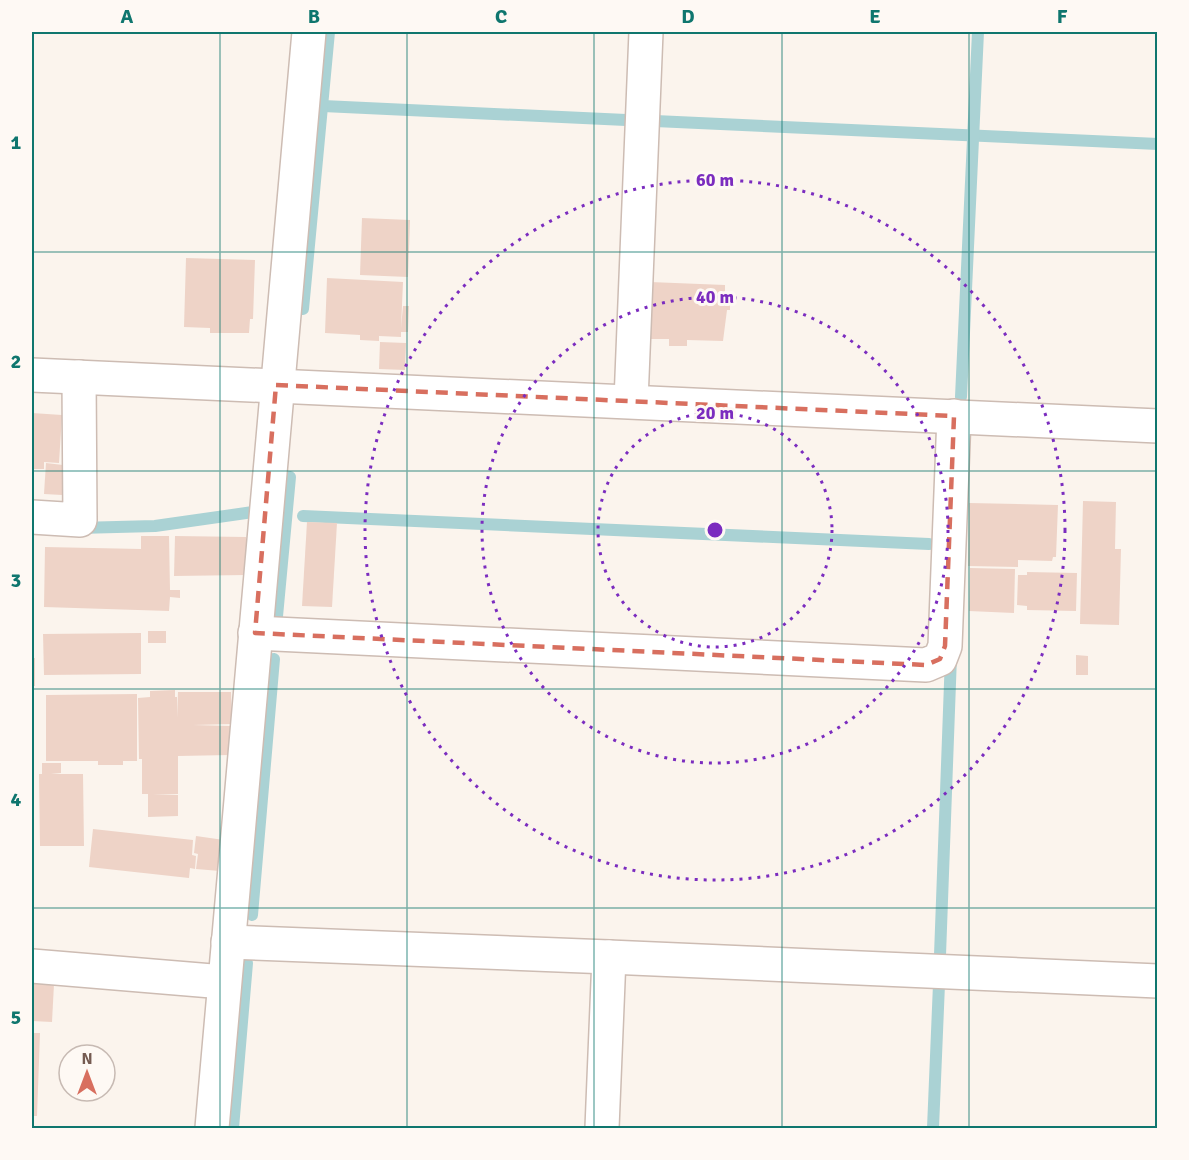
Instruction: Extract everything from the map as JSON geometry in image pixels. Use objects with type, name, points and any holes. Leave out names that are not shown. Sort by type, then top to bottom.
[{"type":"street","points":[[212,1128],[309,32]]},
{"type":"street","points":[[631,401],[646,32]]},
{"type":"street","points":[[32,375],[1158,426]]},
{"type":"street","points":[[32,517],[80,520],[79,377]]},
{"type":"street","points":[[255,633],[926,665],[940,659],[945,646],[954,416]]},
{"type":"street","points":[[228,942],[1158,981]]},
{"type":"street","points":[[602,1128],[609,957]]},
{"type":"street","points":[[32,966],[224,982]]},
{"type":"highlighted area","points":[[276,385],[954,416],[945,646],[940,659],[926,665],[255,633]]},
{"type":"building","points":[[362,218],[410,220],[408,277],[360,275]]},
{"type":"building","points":[[186,258],[255,260],[253,319],[250,319],[249,333],[210,333],[210,328],[184,327]]},
{"type":"building","points":[[327,278],[403,282],[401,328],[403,306],[409,306],[408,332],[401,332],[401,337],[379,336],[379,341],[360,340],[360,335],[325,333]]},
{"type":"building","points":[[650,282],[725,285],[725,300],[730,300],[730,310],[727,310],[723,341],[687,340],[687,346],[669,346],[669,339],[648,339]]},
{"type":"building","points":[[380,342],[406,343],[405,370],[379,369]]},
{"type":"building","points":[[32,413],[62,415],[59,463],[44,462],[44,469],[33,469]]},
{"type":"building","points":[[46,463],[63,465],[62,495],[44,494]]},
{"type":"building","points":[[1083,501],[1116,502],[1115,549],[1121,549],[1119,625],[1080,624]]},
{"type":"building","points":[[969,503],[1058,505],[1056,557],[1053,557],[1052,561],[1018,560],[1018,567],[968,566]]},
{"type":"building","points":[[307,522],[337,523],[332,607],[302,606]]},
{"type":"building","points":[[141,536],[169,536],[170,590],[180,590],[180,598],[170,597],[169,611],[44,607],[45,547],[141,549]]},
{"type":"building","points":[[175,536],[246,537],[246,575],[174,576]]},
{"type":"building","points":[[970,568],[1015,569],[1014,613],[969,611]]},
{"type":"building","points":[[1027,572],[1077,573],[1076,611],[1027,610],[1027,606],[1017,605],[1018,575],[1027,575]]},
{"type":"building","points":[[148,631],[166,631],[166,643],[148,643]]},
{"type":"building","points":[[141,633],[141,674],[44,675],[43,634]]},
{"type":"building","points":[[1076,655],[1088,656],[1088,675],[1076,675]]},
{"type":"building","points":[[32,658],[35,658],[35,686],[32,686]]},
{"type":"building","points":[[175,690],[177,718],[178,692],[231,692],[232,724],[193,725],[230,726],[230,755],[178,756],[178,794],[153,794],[178,795],[178,816],[148,817],[148,794],[142,794],[142,759],[139,759],[138,698],[150,697],[150,691]]},
{"type":"building","points":[[137,694],[137,761],[123,761],[123,765],[98,765],[98,761],[46,761],[46,695]]},
{"type":"building","points":[[42,763],[61,763],[61,773],[51,774],[83,774],[84,846],[40,846],[39,774],[42,774]]},
{"type":"building","points":[[93,829],[193,840],[192,855],[196,856],[195,869],[190,868],[189,878],[89,867]]},
{"type":"building","points":[[196,836],[224,840],[220,871],[196,869],[198,854],[194,853]]},
{"type":"building","points":[[32,983],[54,984],[52,1022],[32,1021]]},
{"type":"building","points":[[32,1033],[40,1033],[37,1116],[32,1116]]},
{"type":"waterway","points":[[303,309],[329,32]]},
{"type":"waterway","points":[[961,397],[978,32]]},
{"type":"waterway","points":[[323,106],[626,120]]},
{"type":"waterway","points":[[655,121],[1158,144]]},
{"type":"waterway","points":[[276,627],[290,477]]},
{"type":"waterway","points":[[78,528],[155,526],[253,512]]},
{"type":"waterway","points":[[303,516],[929,544]]},
{"type":"waterway","points":[[940,955],[951,656]]},
{"type":"waterway","points":[[252,915],[274,659]]},
{"type":"waterway","points":[[233,1128],[247,963]]},
{"type":"waterway","points":[[933,1128],[939,984]]}]
